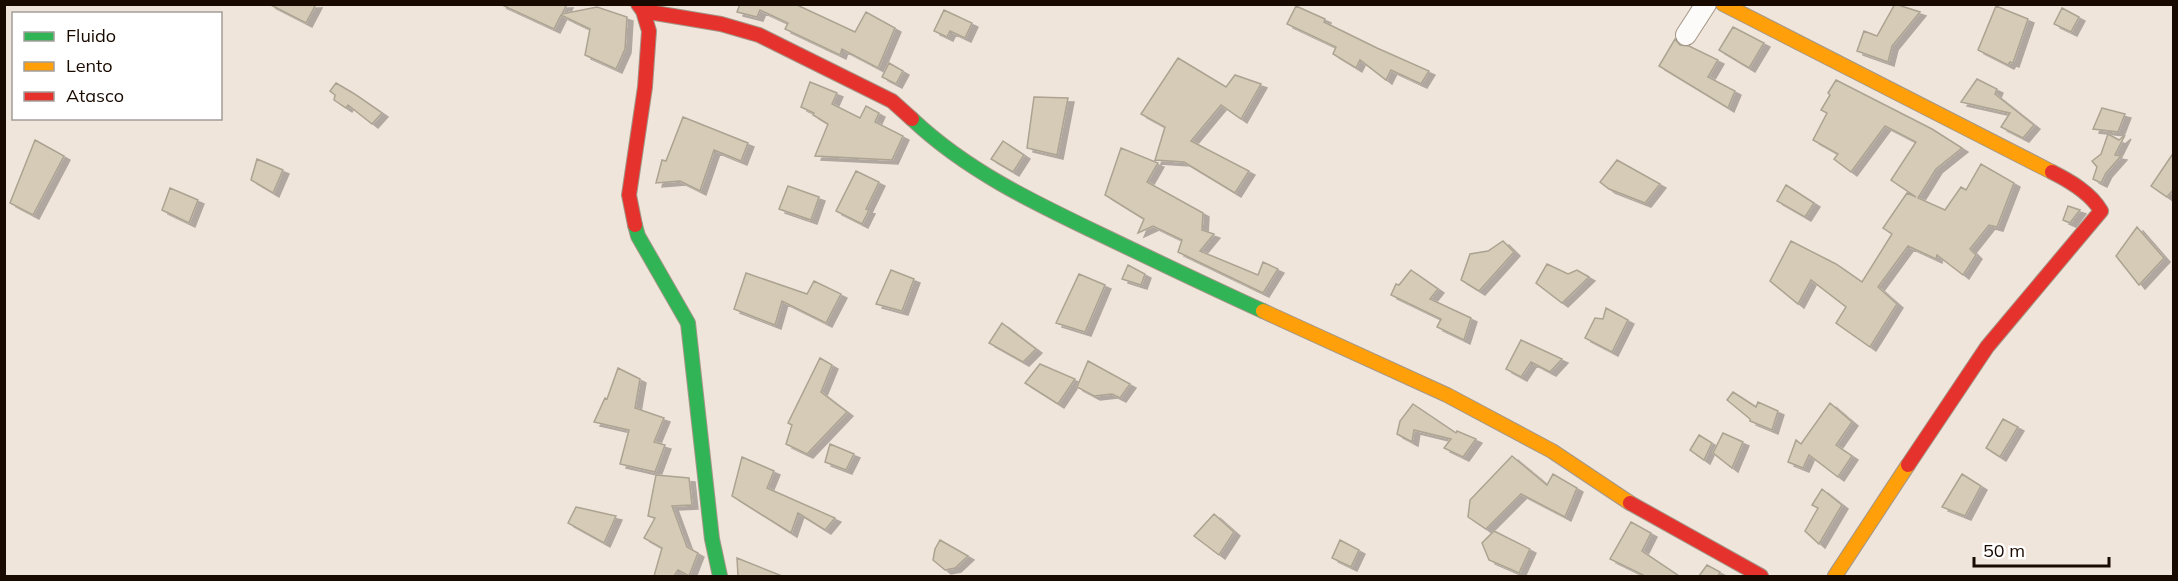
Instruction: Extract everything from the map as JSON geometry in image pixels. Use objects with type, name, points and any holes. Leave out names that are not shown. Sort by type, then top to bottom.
[{"type":"street","points":[[1686,35],[1706,4]]},
{"type":"street","points":[[1724,4],[2070,181],[2096,202],[2101,211],[1987,347],[1835,576]]},
{"type":"street","points":[[640,8],[649,31],[645,87],[629,195],[631,214],[638,236],[688,323],[715,572]]},
{"type":"street","points":[[640,8],[721,24],[759,35],[853,80],[892,101],[935,141],[970,166],[1040,206],[1447,395],[1552,451],[1623,499],[1761,576]]},
{"type":"building","points":[[269,4],[316,4],[306,23]]},
{"type":"building","points":[[500,4],[567,4],[562,14],[597,7],[627,17],[625,49],[616,69],[585,55],[590,29],[561,15],[554,29]]},
{"type":"building","points":[[740,4],[795,4],[855,32],[866,12],[895,28],[878,68],[842,49],[840,55],[785,29],[788,23],[760,10],[757,17],[737,12]]},
{"type":"building","points":[[1895,4],[1920,12],[1892,46],[1888,62],[1857,51],[1864,31],[1877,36]]},
{"type":"building","points":[[1296,6],[1325,19],[1324,22],[1377,48],[1429,71],[1421,84],[1391,70],[1386,80],[1360,60],[1356,68],[1333,54],[1336,47],[1287,24]]},
{"type":"building","points":[[1996,6],[2028,19],[2013,63],[2010,62],[2008,65],[1978,50]]},
{"type":"building","points":[[2062,8],[2079,17],[2071,32],[2054,24]]},
{"type":"building","points":[[944,10],[972,23],[965,38],[950,31],[947,37],[934,31]]},
{"type":"building","points":[[1733,27],[1764,43],[1749,68],[1719,50]]},
{"type":"building","points":[[1675,39],[1680,45],[1689,46],[1718,60],[1708,77],[1735,91],[1728,108],[1659,66]]},
{"type":"building","points":[[1178,58],[1226,87],[1235,75],[1261,84],[1241,119],[1221,105],[1191,141],[1249,171],[1235,193],[1184,162],[1155,160],[1165,127],[1141,114]]},
{"type":"building","points":[[889,63],[903,71],[896,84],[882,77]]},
{"type":"building","points":[[1977,79],[1997,89],[1995,94],[2034,125],[2023,138],[2001,127],[2010,113],[1961,102]]},
{"type":"building","points":[[1836,80],[1932,129],[1962,148],[1936,169],[1918,198],[1945,210],[1961,187],[1966,190],[1981,164],[2014,183],[1997,227],[1989,225],[1970,249],[1976,255],[1963,275],[1937,255],[1936,259],[1908,246],[1878,287],[1897,304],[1870,347],[1836,323],[1846,307],[1811,280],[1798,304],[1770,281],[1791,241],[1836,264],[1862,282],[1892,234],[1883,228],[1907,193],[1916,197],[1891,180],[1916,142],[1885,126],[1851,172],[1834,159],[1838,154],[1813,140],[1827,113],[1821,110]]},
{"type":"building","points":[[810,82],[837,93],[832,104],[860,118],[866,106],[879,113],[875,122],[903,136],[892,160],[815,156],[828,124],[813,115],[814,113],[801,107]]},
{"type":"building","points":[[336,83],[382,113],[372,124],[348,105],[346,108],[334,100],[335,95],[330,91]]},
{"type":"building","points":[[1034,97],[1068,98],[1057,155],[1027,148]]},
{"type":"building","points":[[2102,108],[2125,114],[2118,132],[2093,129]]},
{"type":"building","points":[[683,117],[748,143],[741,161],[714,150],[700,191],[680,181],[656,183],[662,160],[666,161]]},
{"type":"building","points":[[2108,134],[2119,140],[2125,135],[2115,155],[2121,156],[2106,173],[2101,183],[2093,179],[2097,167],[2092,161],[2101,154]]},
{"type":"building","points":[[35,140],[64,156],[33,215],[10,203]]},
{"type":"building","points":[[1003,141],[1024,155],[1013,172],[991,159]]},
{"type":"building","points":[[1121,148],[1158,163],[1147,182],[1203,213],[1202,230],[1214,234],[1200,251],[1258,275],[1263,262],[1278,269],[1263,293],[1178,252],[1182,240],[1153,226],[1138,233],[1144,219],[1105,195]]},
{"type":"building","points":[[2174,152],[2174,189],[2167,197],[2151,186]]},
{"type":"building","points":[[257,159],[283,170],[273,193],[251,180]]},
{"type":"building","points":[[1617,160],[1660,184],[1645,203],[1609,189],[1600,182]]},
{"type":"building","points":[[856,171],[879,182],[866,209],[869,210],[862,224],[836,211]]},
{"type":"building","points":[[1786,185],[1814,203],[1805,217],[1777,201]]},
{"type":"building","points":[[788,186],[819,197],[811,220],[779,209]]},
{"type":"building","points":[[170,188],[198,200],[189,223],[162,210]]},
{"type":"building","points":[[2068,206],[2080,210],[2070,223],[2063,220]]},
{"type":"building","points":[[2137,227],[2164,258],[2139,285],[2116,256]]},
{"type":"building","points":[[1503,241],[1514,252],[1479,291],[1461,280],[1470,254],[1488,251]]},
{"type":"building","points":[[1547,264],[1568,274],[1577,270],[1589,277],[1562,303],[1536,283]]},
{"type":"building","points":[[1128,265],[1145,274],[1141,285],[1122,279]]},
{"type":"building","points":[[891,270],[914,279],[902,311],[876,304]]},
{"type":"building","points":[[1411,270],[1438,289],[1430,299],[1471,318],[1464,340],[1437,327],[1441,319],[1391,295],[1396,284],[1399,285]]},
{"type":"building","points":[[746,273],[807,294],[814,281],[841,294],[826,323],[782,301],[775,325],[734,309]]},
{"type":"building","points":[[1079,274],[1105,285],[1085,332],[1056,323]]},
{"type":"building","points":[[1606,308],[1628,320],[1612,352],[1585,338],[1595,318],[1603,319]]},
{"type":"building","points":[[1002,323],[1036,349],[1023,362],[989,343]]},
{"type":"building","points":[[1521,340],[1562,359],[1550,372],[1531,362],[1521,377],[1506,369]]},
{"type":"building","points":[[820,358],[832,365],[821,392],[847,412],[807,454],[786,444],[792,425],[788,423]]},
{"type":"building","points":[[1088,361],[1130,384],[1120,398],[1112,394],[1094,396],[1077,387]]},
{"type":"building","points":[[1040,364],[1075,379],[1058,404],[1025,383]]},
{"type":"building","points":[[618,368],[640,379],[635,408],[664,418],[654,442],[665,445],[655,472],[620,464],[629,430],[594,422],[605,398],[607,399]]},
{"type":"building","points":[[1733,392],[1756,407],[1758,402],[1778,411],[1772,430],[1750,421],[1727,400]]},
{"type":"building","points":[[1830,403],[1852,422],[1836,445],[1852,456],[1838,477],[1809,455],[1803,468],[1788,462],[1796,440],[1801,444]]},
{"type":"building","points":[[1413,404],[1456,433],[1457,431],[1476,439],[1463,457],[1444,448],[1451,439],[1414,430],[1412,442],[1397,434],[1400,421]]},
{"type":"building","points":[[2003,419],[2018,427],[2000,457],[1986,448]]},
{"type":"building","points":[[1723,433],[1743,442],[1732,468],[1713,453]]},
{"type":"building","points":[[1699,435],[1712,443],[1704,460],[1690,450]]},
{"type":"building","points":[[830,444],[854,454],[846,470],[825,462]]},
{"type":"building","points":[[1512,456],[1547,485],[1553,474],[1577,488],[1565,517],[1521,494],[1486,529],[1468,517],[1470,500]]},
{"type":"building","points":[[742,457],[774,471],[767,488],[835,518],[825,530],[798,513],[791,533],[732,496]]},
{"type":"building","points":[[1962,474],[1981,486],[1965,516],[1942,507]]},
{"type":"building","points":[[656,475],[689,478],[692,505],[672,506],[687,547],[698,553],[689,576],[678,570],[674,576],[654,576],[662,548],[644,538],[655,518],[648,516]]},
{"type":"building","points":[[1822,489],[1842,505],[1819,544],[1805,531],[1818,508],[1812,505]]},
{"type":"building","points":[[576,507],[616,516],[604,543],[568,523]]},
{"type":"building","points":[[1214,514],[1234,532],[1219,555],[1194,536]]},
{"type":"building","points":[[1631,522],[1651,533],[1642,551],[1679,576],[1645,576],[1610,559]]},
{"type":"building","points":[[1494,531],[1530,549],[1519,573],[1489,560],[1482,543]]},
{"type":"building","points":[[940,540],[968,556],[955,568],[945,570],[933,560]]},
{"type":"building","points":[[1340,540],[1359,550],[1351,567],[1332,558]]},
{"type":"building","points":[[737,558],[782,576],[738,576]]},
{"type":"building","points":[[1707,565],[1720,572],[1718,576],[1699,576]]},
{"type":"traffic: fast","points":[[912,119],[956,155],[1004,186],[1080,225],[1263,311]]},
{"type":"traffic: fast","points":[[635,225],[638,236],[688,323],[712,539],[720,576]]},
{"type":"traffic: slow","points":[[1723,4],[2052,172]]},
{"type":"traffic: slow","points":[[1263,311],[1447,395],[1552,451],[1630,503]]},
{"type":"traffic: slow","points":[[1835,576],[1908,465]]},
{"type":"traffic: jam","points":[[635,225],[629,195],[645,87],[649,31],[643,11],[638,4]]},
{"type":"traffic: jam","points":[[643,11],[721,24],[759,35],[892,101],[912,119]]},
{"type":"traffic: jam","points":[[1908,465],[1987,347],[2101,211],[2086,193],[2052,172]]},
{"type":"traffic: jam","points":[[1630,503],[1761,576]]}]
